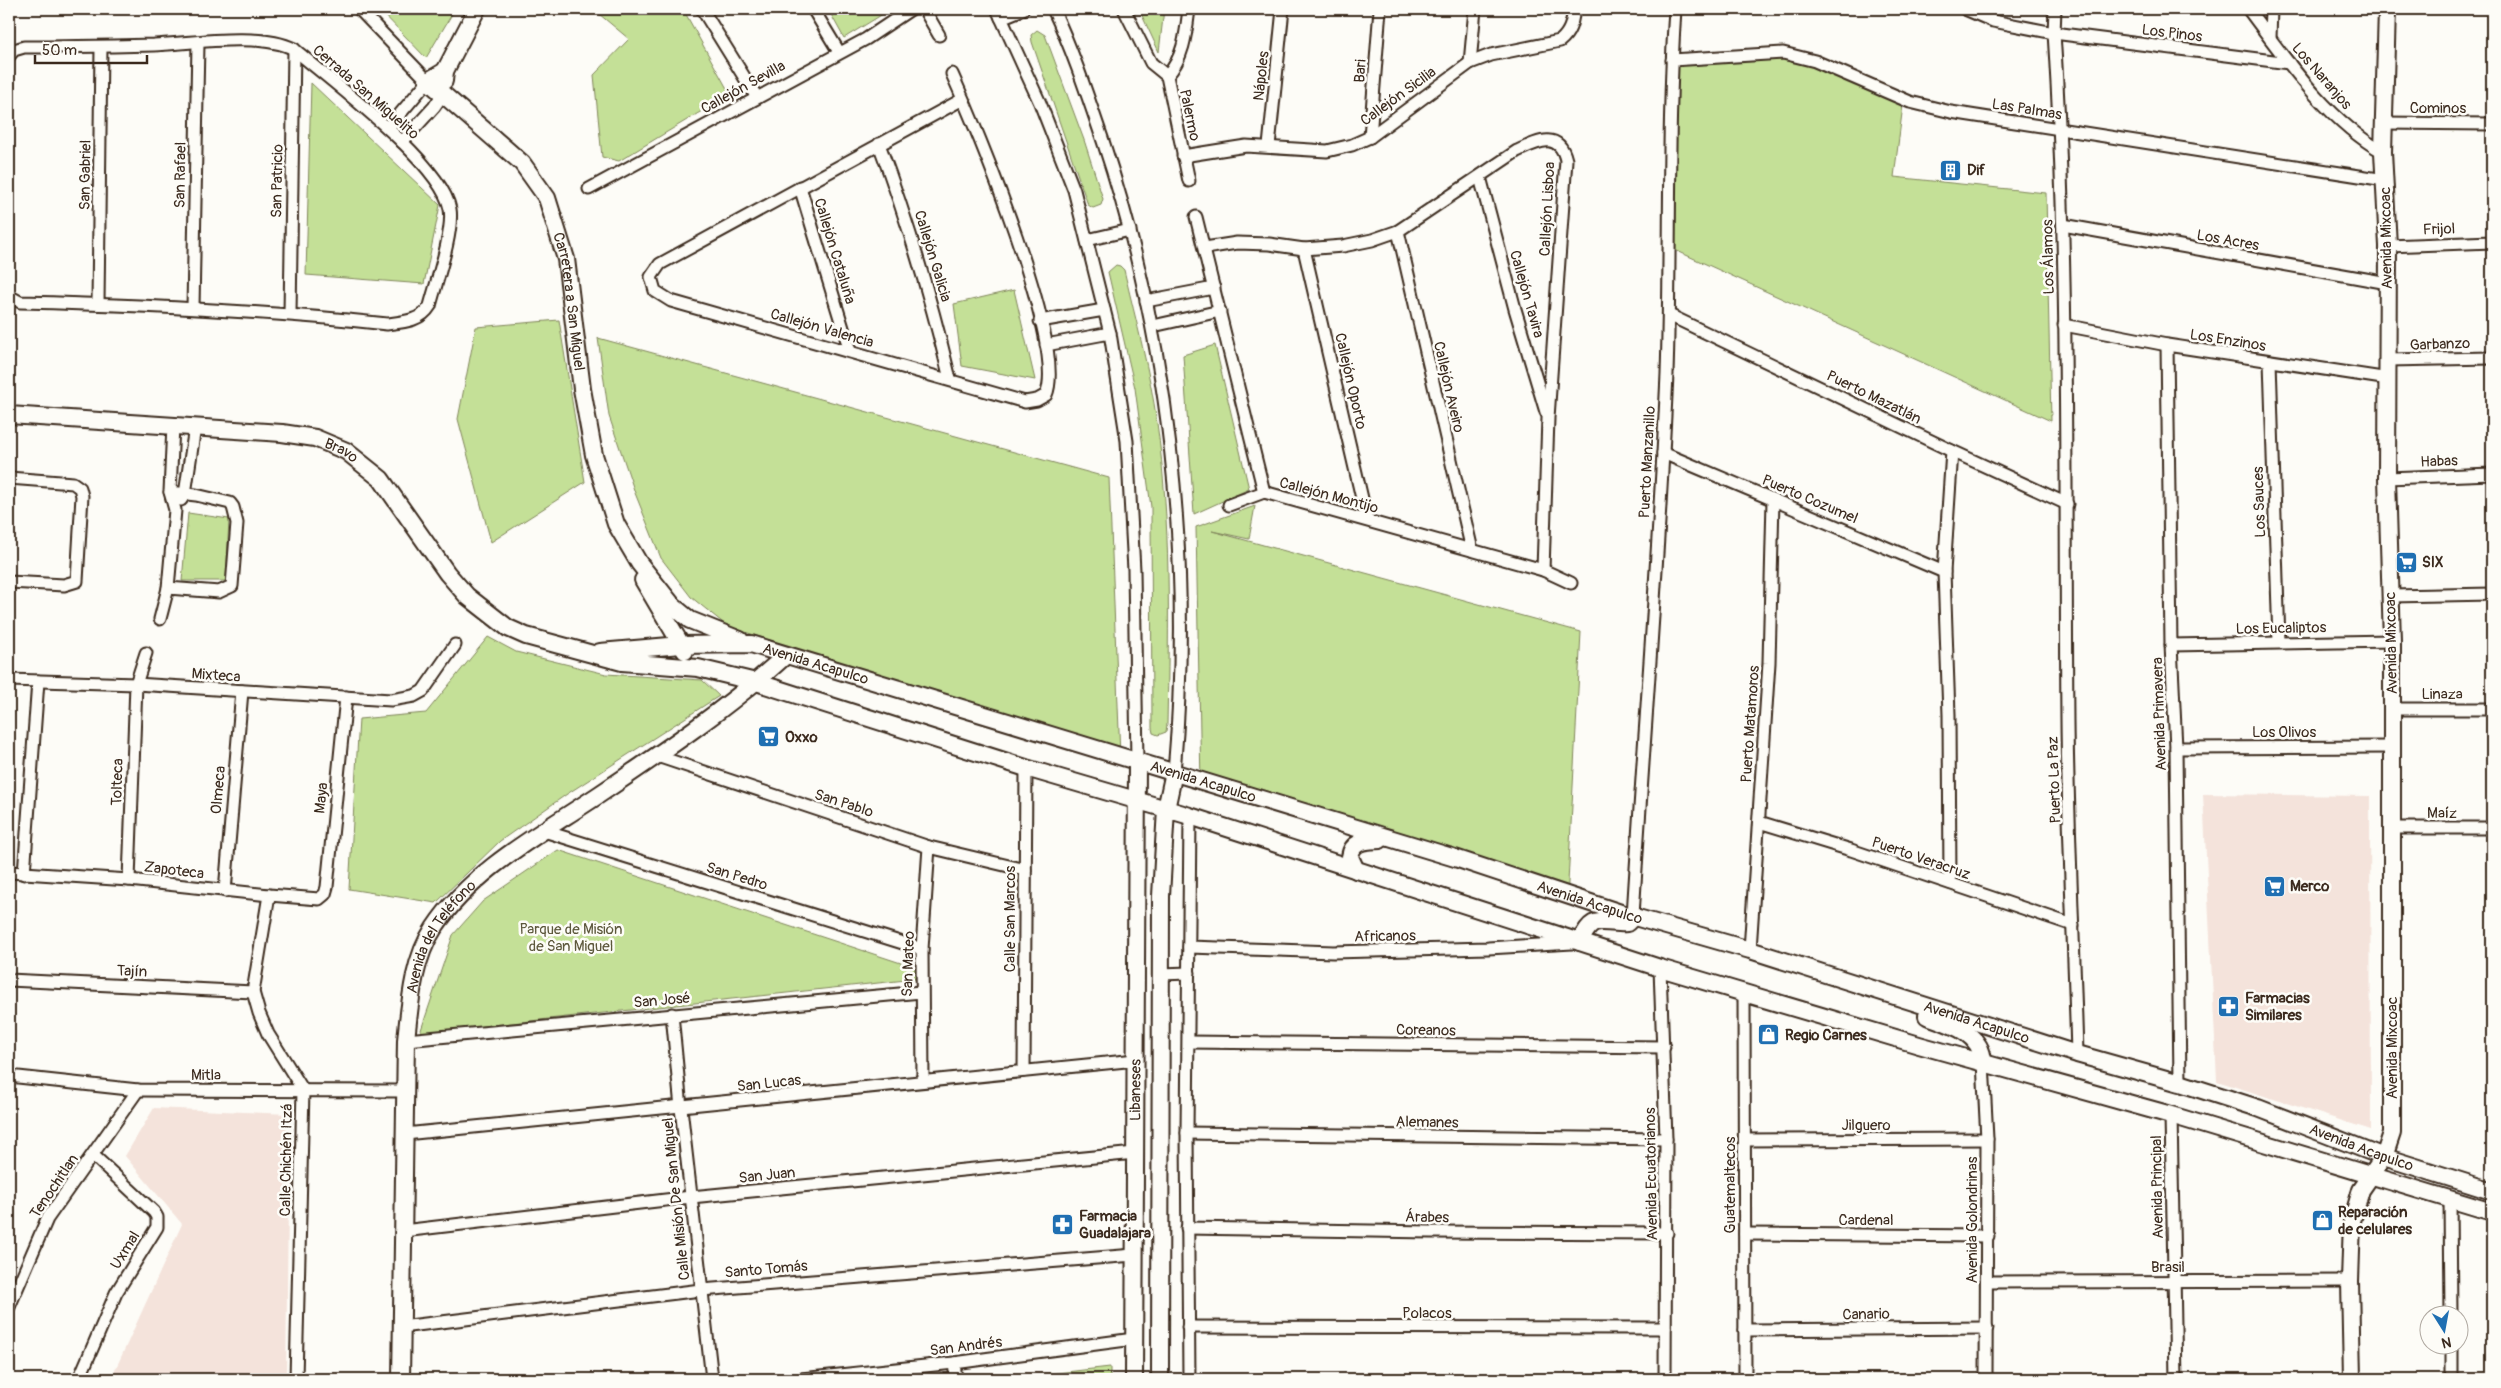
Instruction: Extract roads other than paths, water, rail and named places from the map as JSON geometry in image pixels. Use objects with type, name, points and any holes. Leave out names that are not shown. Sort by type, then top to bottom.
[{"type":"main road","points":[[443,94],[445,71],[477,9]]},
{"type":"main road","name":"Avenida Mixcoac","points":[[2352,1379],[2350,1281],[2352,1221],[2360,1190],[2384,1157],[2392,1133],[2392,641],[2387,478],[2389,379],[2388,246],[2384,152],[2387,9]]},
{"type":"main road","points":[[428,81],[445,71]]},
{"type":"main road","name":"Carretera a San Miguel","points":[[428,81],[522,163],[547,198],[566,259],[582,389],[594,455],[616,524],[639,563],[673,606],[690,620],[751,644]]},
{"type":"main road","name":"Bravo","points":[[9,415],[282,433],[315,438],[346,452],[381,479],[447,573],[486,612],[508,628],[557,646],[593,653],[622,662],[698,668]]},
{"type":"main road","name":"Carretera a San Miguel","points":[[639,563],[643,581],[681,645],[698,668]]},
{"type":"main road","name":"Avenida Acapulco","points":[[681,645],[751,644],[785,656],[840,670],[1136,762],[1174,772],[1387,840],[1455,858],[1633,916],[1750,950],[2077,1054],[2180,1083],[2258,1108],[2384,1157],[2492,1191]]},
{"type":"main road","name":"Bravo","points":[[593,653],[681,645]]},
{"type":"main road","name":"Avenida del Teléfono","points":[[401,1379],[406,1040],[411,993],[422,952],[433,928],[473,881],[657,756],[756,682],[785,656]]},
{"type":"main road","name":"Avenida Acapulco","points":[[698,668],[756,682],[1026,768],[1190,816],[1660,968],[1919,1045],[2171,1115],[2492,1212]]},
{"type":"main road","name":"Libaneses","points":[[1134,1379],[1138,800],[1136,762]]},
{"type":"main road","name":"Libaneses","points":[[1160,1379],[1161,896],[1166,809],[1174,772]]},
{"type":"main road","points":[[1356,870],[1350,857],[1356,843],[1387,840]]},
{"type":"main road","points":[[1580,942],[1590,924],[1601,922],[1627,923],[1633,916]]},
{"type":"main road","points":[[1890,994],[1898,1005],[1965,1033],[1980,1047],[1983,1062]]},
{"type":"street","points":[[359,9],[428,81],[388,128]]},
{"type":"street","points":[[702,9],[756,96]]},
{"type":"street","points":[[813,9],[839,52]]},
{"type":"street","name":"Callejón Sevilla","points":[[589,189],[756,96],[874,34],[911,9]]},
{"type":"street","points":[[924,9],[939,35]]},
{"type":"street","points":[[1023,9],[999,13],[1040,103],[1074,190],[1110,333],[1127,451],[1134,570],[1136,762]]},
{"type":"street","points":[[1053,9],[1093,110],[1124,203],[1153,326],[1170,436],[1180,570],[1178,728],[1174,772]]},
{"type":"street","name":"Palermo","points":[[1124,9],[1151,62],[1166,76],[1189,181]]},
{"type":"street","points":[[1166,76],[1176,66],[1183,47],[1189,9]]},
{"type":"street","name":"Nápoles","points":[[1270,146],[1283,9]]},
{"type":"street","name":"Bari","points":[[1370,137],[1380,9]]},
{"type":"street","points":[[1470,62],[1474,9]]},
{"type":"street","name":"Callejón Sicilia","points":[[1183,156],[1246,146],[1327,151],[1352,145],[1370,137],[1470,62],[1491,55],[1560,41],[1568,34],[1574,9]]},
{"type":"street","name":"Puerto Manzanillo","points":[[1633,916],[1663,453],[1669,315],[1672,60],[1675,9]]},
{"type":"street","name":"Los Pinos","points":[[1965,9],[1993,21],[2054,33],[2289,63]]},
{"type":"street","name":"Los Álamos","points":[[2055,9],[2054,33],[2063,225],[2067,504]]},
{"type":"street","name":"Los Naranjos","points":[[2248,9],[2289,63],[2338,119],[2367,143],[2384,152]]},
{"type":"street","points":[[2270,38],[2271,9]]},
{"type":"street","name":"Cerrada San Miguelito","points":[[9,56],[14,50],[24,47],[198,43],[228,40],[284,44],[294,49],[388,128],[441,186],[450,208],[445,247],[426,312],[410,321],[388,324],[290,314],[193,308],[20,302],[9,296]]},
{"type":"street","name":"San Rafael","points":[[193,308],[198,43]]},
{"type":"street","name":"San Gabriel","points":[[98,304],[102,46]]},
{"type":"street","name":"San Patricio","points":[[290,314],[294,49]]},
{"type":"street","name":"Las Palmas","points":[[1672,60],[1783,53],[1815,61],[1910,102],[1951,112],[2385,180]]},
{"type":"street","name":"Callejón Valencia","points":[[952,74],[963,99],[1000,189],[1040,322],[1046,345],[1050,384],[1046,395],[1037,400],[1025,402],[672,301],[655,291],[651,283],[651,277],[660,264],[963,99]]},
{"type":"street","points":[[402,142],[434,107],[443,94]]},
{"type":"street","name":"Cominos","points":[[2384,123],[2492,124]]},
{"type":"street","name":"Callejón Lisboa","points":[[1205,248],[1237,243],[1269,244],[1304,249],[1343,246],[1398,231],[1517,151],[1538,142],[1549,140],[1558,144],[1564,151],[1566,169],[1548,418],[1544,570]]},
{"type":"street","name":"Callejón Galicia","points":[[879,144],[905,214],[931,299],[950,379]]},
{"type":"street","name":"Callejón Tavira","points":[[1480,177],[1515,309],[1548,418]]},
{"type":"street","name":"Callejón Cataluña","points":[[800,188],[850,351]]},
{"type":"street","name":"Callejón Montijo","points":[[1196,217],[1264,492],[1544,570],[1571,583]]},
{"type":"street","name":"Los Acres","points":[[2063,225],[2388,283]]},
{"type":"street","points":[[1087,240],[1130,230]]},
{"type":"street","name":"Callejón Aveiro","points":[[1398,231],[1472,550]]},
{"type":"street","name":"Frijol","points":[[2388,246],[2492,242]]},
{"type":"street","name":"Callejón Oporto","points":[[1304,249],[1367,520]]},
{"type":"street","points":[[1146,301],[1214,288]]},
{"type":"street","points":[[1040,322],[1104,310]]},
{"type":"street","points":[[1153,326],[1220,311]]},
{"type":"street","name":"Puerto Mazatlán","points":[[1669,315],[2067,504]]},
{"type":"street","name":"Los Enzinos","points":[[2064,325],[2166,345],[2389,379]]},
{"type":"street","points":[[1046,345],[1110,333]]},
{"type":"street","name":"Avenida Primavera","points":[[2166,345],[2171,644],[2176,748],[2180,1083]]},
{"type":"street","name":"Garbanzo","points":[[2388,360],[2492,358]]},
{"type":"street","name":"Los Sauces","points":[[2270,361],[2279,642]]},
{"type":"street","points":[[160,619],[168,588],[175,510],[170,492],[173,425]]},
{"type":"street","points":[[175,510],[184,494],[194,427]]},
{"type":"street","points":[[1950,883],[1949,715],[1944,572],[1952,451]]},
{"type":"street","name":"Puerto Cozumel","points":[[1663,453],[1944,572]]},
{"type":"street","name":"Habas","points":[[2387,478],[2492,474]]},
{"type":"street","points":[[9,478],[73,483],[80,488],[82,496],[77,582],[64,585],[9,582]]},
{"type":"street","points":[[168,588],[219,592],[228,589],[233,583],[237,522],[230,503],[170,492]]},
{"type":"street","points":[[1228,505],[1264,492]]},
{"type":"street","name":"Puerto Matamoros","points":[[1750,950],[1769,663],[1773,500]]},
{"type":"street","name":"Puerto La Paz","points":[[2067,504],[2067,723],[2077,1054]]},
{"type":"street","points":[[2391,596],[2492,594]]},
{"type":"street","name":"Los Eucaliptos","points":[[2171,644],[2392,641]]},
{"type":"street","name":"Mixteca","points":[[9,680],[136,684],[391,700],[420,694],[427,687],[455,645]]},
{"type":"street","name":"Tolteca","points":[[129,880],[136,684],[146,653]]},
{"type":"street","points":[[24,874],[38,681]]},
{"type":"street","name":"Olmeca","points":[[225,891],[242,691]]},
{"type":"street","name":"Maya","points":[[320,898],[325,894],[327,887],[346,697]]},
{"type":"street","name":"Linaza","points":[[2392,709],[2492,709]]},
{"type":"street","name":"Los Olivos","points":[[2176,748],[2392,747]]},
{"type":"street","name":"San Pablo","points":[[657,756],[929,847],[1025,870]]},
{"type":"street","name":"Calle San Marcos","points":[[1024,1071],[1026,768]]},
{"type":"street","points":[[1190,816],[1187,1134],[1190,1379]]},
{"type":"street","name":"Puerto Veracruz","points":[[1758,822],[1950,883],[2073,925]]},
{"type":"street","name":"Maíz","points":[[2392,828],[2492,828]]},
{"type":"street","name":"San Pedro","points":[[544,831],[922,949]]},
{"type":"street","name":"San Mateo","points":[[923,1081],[922,949],[929,847]]},
{"type":"street","name":"Zapoteca","points":[[9,872],[129,880],[225,891],[320,898]]},
{"type":"street","name":"Calle Chichén Itzá","points":[[268,895],[254,992],[259,1013],[268,1034],[303,1090],[296,1379]]},
{"type":"street","name":"Africanos","points":[[1189,947],[1343,952],[1488,948],[1580,942]]},
{"type":"street","name":"Avenida Ecuatorianos","points":[[1660,968],[1666,1139],[1665,1379]]},
{"type":"street","points":[[1161,974],[1189,973]]},
{"type":"street","name":"Tajín","points":[[9,980],[254,992]]},
{"type":"street","name":"San José","points":[[406,1040],[921,992]]},
{"type":"street","name":"Guatemaltecos","points":[[1744,992],[1745,1379]]},
{"type":"street","name":"Calle Misión De San Miguel","points":[[672,1014],[680,1108],[712,1379]]},
{"type":"street","name":"Coreanos","points":[[1189,1042],[1664,1047]]},
{"type":"street","name":"San Lucas","points":[[404,1134],[680,1108],[1136,1060]]},
{"type":"street","name":"Avenida Golondrinas","points":[[1983,1062],[1987,1139],[1988,1236],[1986,1379]]},
{"type":"street","name":"Mitla","points":[[9,1076],[138,1090],[404,1092]]},
{"type":"street","name":"Tenochitlan","points":[[9,1307],[47,1219],[138,1090]]},
{"type":"street","name":"Avenida Principal","points":[[2171,1115],[2176,1379]]},
{"type":"street","name":"Alemanes","points":[[1187,1134],[1666,1139]]},
{"type":"street","name":"Jilguero","points":[[1745,1140],[1987,1139]]},
{"type":"street","name":"San Juan","points":[[403,1231],[691,1197],[1135,1153]]},
{"type":"street","name":"Uxmal","points":[[79,1379],[116,1293],[157,1227],[158,1222],[154,1212],[93,1155]]},
{"type":"street","points":[[2450,1199],[2451,1306]]},
{"type":"street","name":"Árabes","points":[[1187,1228],[1667,1233]]},
{"type":"street","name":"Cardenal","points":[[1744,1234],[1988,1236]]},
{"type":"street","name":"Santo Tomás","points":[[401,1326],[701,1290],[1134,1255]]},
{"type":"street","name":"Brasil","points":[[1987,1282],[2350,1281]]},
{"type":"street","name":"Polacos","points":[[1188,1327],[1665,1328]]},
{"type":"street","name":"Canario","points":[[1745,1330],[1987,1328]]},
{"type":"street","name":"San Andrés","points":[[801,1379],[954,1363],[1134,1339]]},
{"type":"street","points":[[2452,1356],[2452,1379]]},
{"type":"street","points":[[954,1363],[956,1379]]},
{"type":"place","name":"Dif","points":[[1951,170]]},
{"type":"place","name":"SIX","points":[[2406,562]]},
{"type":"place","name":"Oxxo","points":[[769,737]]},
{"type":"place","name":"Merco","points":[[2274,886]]},
{"type":"place","name":"Farmacias Similares","points":[[2229,1007]]},
{"type":"place","name":"Regio Carnes","points":[[1769,1035]]},
{"type":"place","name":"Reparación de celulares","points":[[2322,1221]]},
{"type":"place","name":"Farmacia Guadalajara","points":[[1063,1225]]},
{"type":"park label","name":"Parque de Misión de San Miguel","points":[[571,938]]}]
